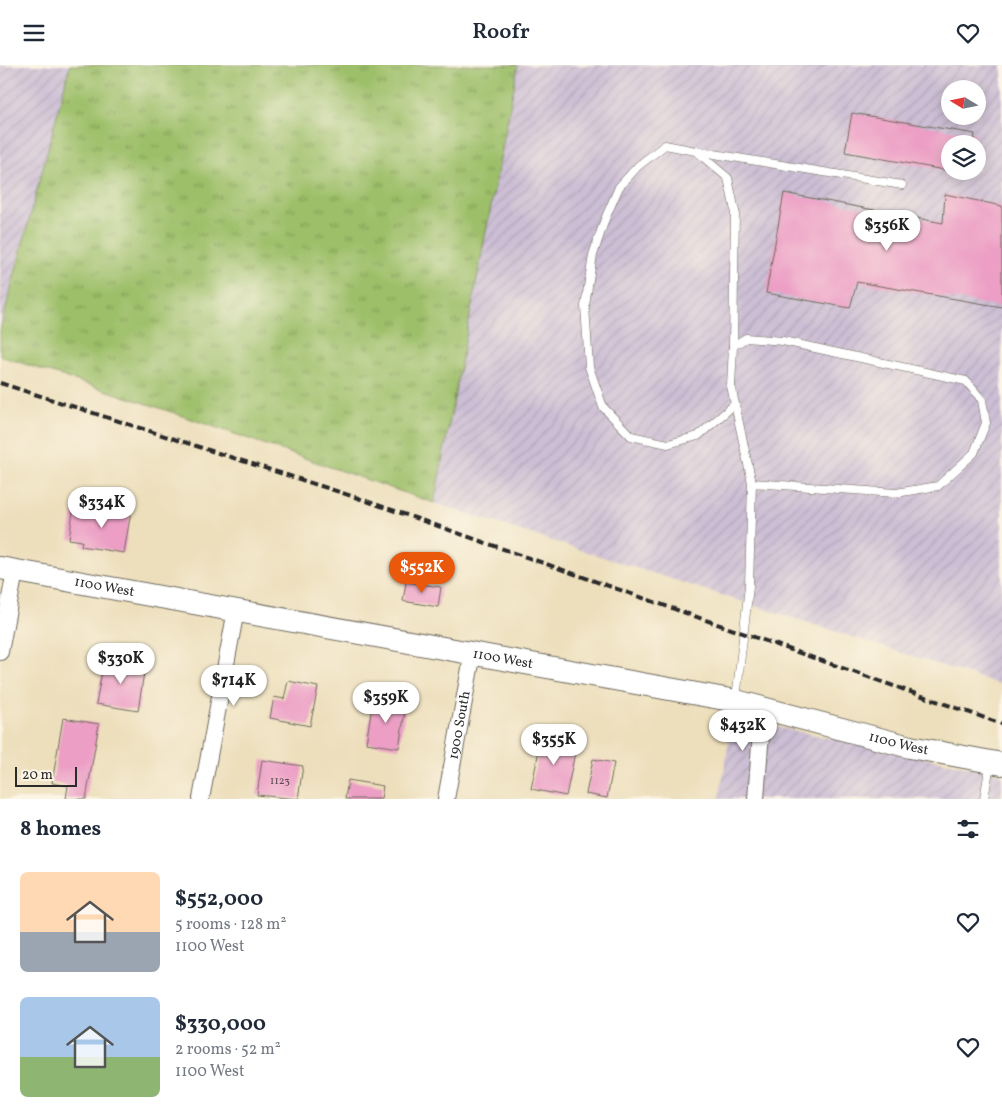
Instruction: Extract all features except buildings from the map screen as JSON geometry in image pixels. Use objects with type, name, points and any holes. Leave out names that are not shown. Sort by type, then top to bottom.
[{"type":"street","name":"1100 West","points":[[7,569],[736,701],[852,733],[996,763]]},
{"type":"street","points":[[0,651],[7,569]]},
{"type":"street","points":[[201,799],[236,609]]},
{"type":"street","name":"1900 South","points":[[446,799],[473,652]]},
{"type":"street","points":[[756,799],[760,745],[766,708]]},
{"type":"lane","points":[[735,403],[698,436],[668,443],[632,436],[602,407],[589,367],[585,306],[593,255],[605,219],[619,187],[638,166],[666,145],[902,185]]},
{"type":"lane","points":[[696,151],[728,177],[735,211],[731,386],[752,483],[749,586],[736,701]]},
{"type":"lane","points":[[733,346],[746,338],[783,341],[966,381],[982,401],[986,423],[974,453],[938,486],[896,493],[752,483]]},
{"type":"lane","points":[[984,799],[996,763]]},
{"type":"shaded area","points":[[0,65],[70,65],[0,330]]},
{"type":"shaded area","points":[[518,65],[1002,65],[1002,685],[434,503]]},
{"type":"shaded area","points":[[733,718],[1002,774],[1002,799],[719,799]]},
{"type":"green space","points":[[70,65],[518,65],[434,503],[148,404],[0,356],[0,330]]},
{"type":"railway","points":[[0,383],[358,498],[1002,724]]}]
